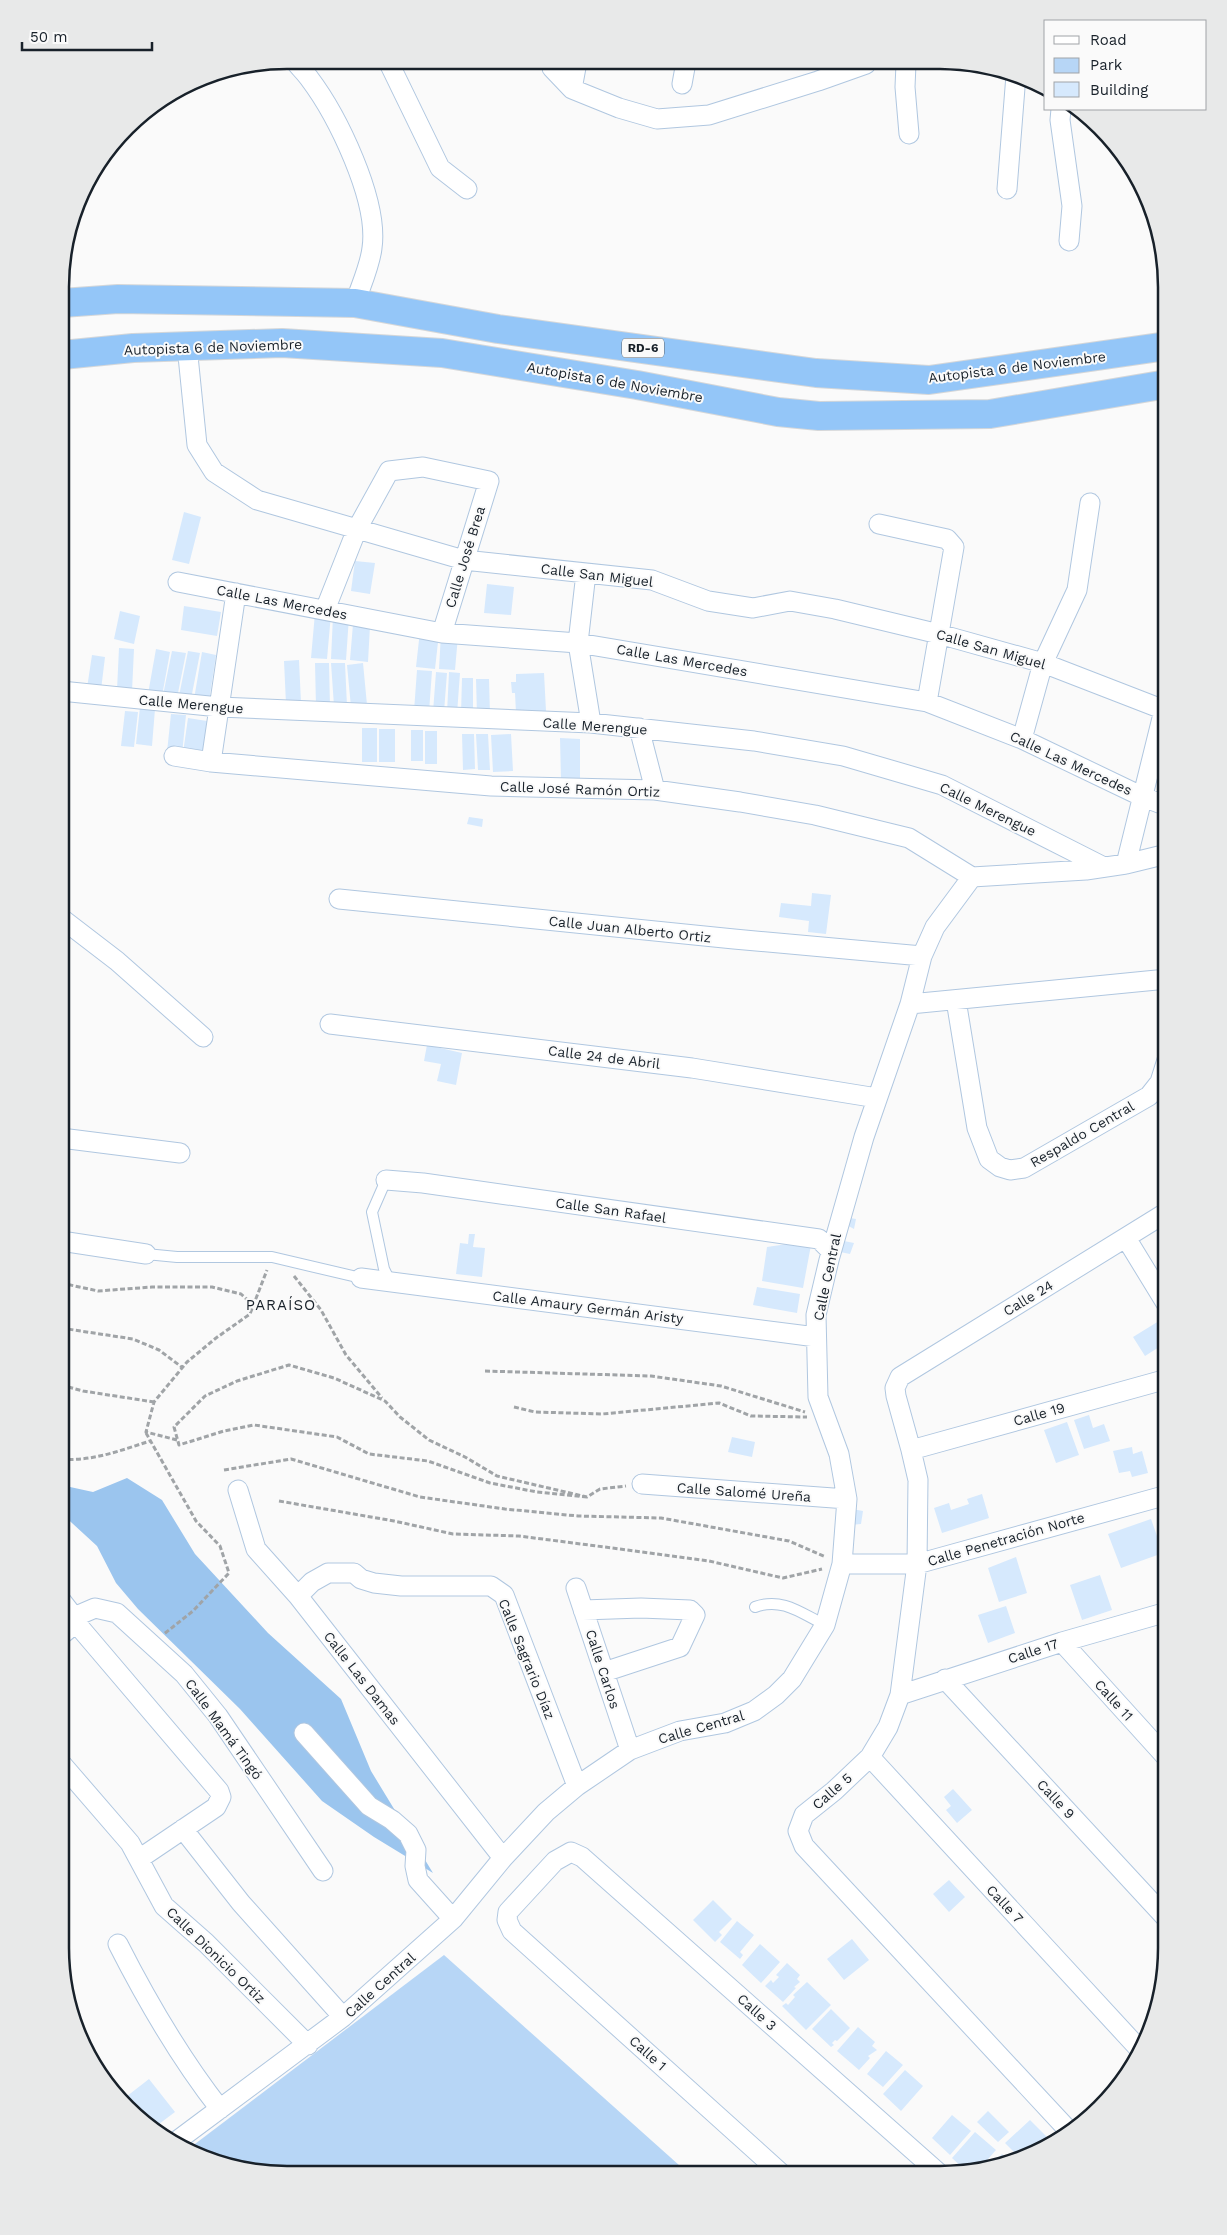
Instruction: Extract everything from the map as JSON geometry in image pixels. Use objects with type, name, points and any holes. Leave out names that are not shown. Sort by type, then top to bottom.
[{"type":"highway","name":"Autopista 6 de Noviembre","points":[[69,302],[118,299],[355,303],[498,329],[816,373],[929,380],[1158,347]]},
{"type":"highway","name":"Autopista 6 de Noviembre","points":[[69,355],[133,348],[282,342],[442,353],[637,385],[778,412],[819,416],[990,414],[1158,386]]},
{"type":"street","points":[[302,69],[309,78],[342,135],[367,195],[372,217],[372,248],[355,303]]},
{"type":"street","points":[[392,69],[440,168],[467,190]]},
{"type":"street","points":[[553,69],[572,89],[619,108],[657,119],[710,115],[818,82],[853,69]]},
{"type":"street","points":[[572,89],[576,69]]},
{"type":"street","points":[[682,84],[685,69]]},
{"type":"street","points":[[906,69],[905,87],[909,134]]},
{"type":"street","points":[[1007,189],[1015,82]]},
{"type":"street","points":[[1061,110],[1060,120],[1072,206],[1068,241]]},
{"type":"street","name":"Calle San Miguel","points":[[187,346],[197,445],[214,472],[257,500],[464,560],[652,580],[708,601],[753,608],[790,601],[835,609],[939,634],[1043,663],[1158,707]]},
{"type":"street","name":"Calle José Brea","points":[[357,529],[389,471],[422,467],[489,481],[442,633]]},
{"type":"street","points":[[1022,739],[1043,663],[1077,590],[1090,503]]},
{"type":"street","points":[[879,524],[947,539],[954,547],[927,702]]},
{"type":"street","points":[[325,610],[357,529]]},
{"type":"street","points":[[586,573],[578,643],[591,723]]},
{"type":"street","name":"Calle Las Mercedes","points":[[178,582],[442,633],[578,643],[927,702],[1022,739],[1158,803]]},
{"type":"street","points":[[211,762],[236,592]]},
{"type":"street","name":"Calle Merengue","points":[[69,692],[219,707],[591,723],[754,741],[843,756],[942,785],[1104,867]]},
{"type":"street","points":[[638,728],[655,790]]},
{"type":"street","points":[[1126,864],[1158,740]]},
{"type":"street","name":"Calle José Ramón Ortiz","points":[[174,756],[211,762],[492,786],[655,790],[740,802],[815,815],[909,838],[972,877]]},
{"type":"street","points":[[972,877],[1066,872],[1126,864],[1158,856]]},
{"type":"street","name":"Calle Central","points":[[180,2138],[343,2018],[454,1919],[503,1858],[546,1812],[577,1786],[630,1750],[680,1731],[725,1723],[754,1711],[776,1695],[792,1679],[825,1625],[842,1564],[847,1499],[839,1454],[818,1397],[816,1315],[831,1251],[864,1137],[910,1004],[922,956],[935,927],[972,877]]},
{"type":"street","name":"Calle Juan Alberto Ortiz","points":[[339,899],[922,956]]},
{"type":"street","points":[[69,924],[117,961],[203,1037]]},
{"type":"street","points":[[910,1004],[1158,980]]},
{"type":"street","name":"Respaldo Central","points":[[956,1000],[977,1128],[989,1159],[1000,1167],[1010,1170],[1024,1168],[1149,1096],[1158,1086]]},
{"type":"street","name":"Calle 24 de Abril","points":[[330,1024],[692,1068],[877,1098]]},
{"type":"street","points":[[69,1139],[180,1153]]},
{"type":"street","name":"Calle San Rafael","points":[[386,1180],[433,1184],[818,1240],[831,1251]]},
{"type":"street","name":"Calle 24","points":[[895,1388],[900,1377],[912,1368],[1158,1218]]},
{"type":"street","points":[[1126,1238],[1158,1290]]},
{"type":"street","points":[[69,1242],[146,1254]]},
{"type":"street","name":"Calle Amaury Germán Aristy","points":[[360,1278],[816,1337]]},
{"type":"street","name":"Calle 19","points":[[911,1450],[1158,1381]]},
{"type":"street","name":"Calle 5","points":[[895,1388],[918,1480],[917,1564],[900,1695],[888,1727],[870,1757],[834,1791],[804,1815],[798,1831],[804,1846],[1065,2127]]},
{"type":"street","name":"Calle Salomé Ureña","points":[[642,1484],[847,1499]]},
{"type":"street","name":"Calle Las Damas","points":[[238,1490],[256,1549],[298,1596],[503,1858]]},
{"type":"street","name":"Calle Penetración Norte","points":[[842,1564],[917,1564],[1158,1497]]},
{"type":"street","name":"Calle Sagrario Díaz","points":[[298,1596],[312,1582],[328,1573],[354,1574],[361,1579],[374,1583],[400,1586],[491,1586],[504,1595],[577,1786]]},
{"type":"street","name":"Calle Carlos","points":[[576,1588],[630,1750]]},
{"type":"street","name":"Calle Mamá Tingó","points":[[69,1626],[86,1610],[95,1608],[117,1613],[184,1674],[218,1716],[323,1871]]},
{"type":"street","points":[[583,1610],[641,1608],[690,1610],[695,1615],[680,1647],[604,1672]]},
{"type":"street","points":[[69,1612],[219,1791],[221,1797],[216,1807],[139,1859]]},
{"type":"street","name":"Calle 17","points":[[900,1695],[1062,1642],[1158,1615]]},
{"type":"street","name":"Calle 11","points":[[1062,1642],[1158,1749]]},
{"type":"street","name":"Calle 9","points":[[945,1679],[1158,1910]]},
{"type":"street","points":[[304,1733],[369,1806],[392,1820],[408,1834],[416,1850],[415,1866],[418,1880],[454,1919]]},
{"type":"street","name":"Calle 7","points":[[870,1757],[1136,2045]]},
{"type":"street","name":"Calle Dionicio Ortiz","points":[[69,1772],[130,1843],[164,1906],[206,1943],[308,2045]]},
{"type":"street","points":[[183,1829],[241,1903],[343,2018]]},
{"type":"street","name":"Calle 1","points":[[571,1852],[555,1862],[508,1912],[507,1920],[512,1931],[774,2166]]},
{"type":"street","name":"Calle 3","points":[[571,1852],[582,1856],[931,2166]]},
{"type":"street","points":[[118,1944],[166,2033],[195,2078],[220,2109]]},
{"type":"lane","points":[[386,1180],[372,1212],[384,1269],[390,1282]]},
{"type":"lane","points":[[146,1254],[178,1257],[272,1257],[360,1278]]},
{"type":"lane","points":[[755,1607],[768,1602],[779,1604],[825,1625]]},
{"type":"path","points":[[148,1640],[165,1633],[193,1610],[229,1573],[220,1546],[196,1521],[146,1432],[154,1402],[183,1368],[216,1338],[250,1314],[272,1257],[283,1263],[321,1310],[346,1355],[384,1400],[400,1417],[429,1440],[465,1457],[497,1476],[587,1497]]},
{"type":"path","points":[[69,1285],[98,1291],[152,1287],[212,1287],[241,1294],[253,1305]]},
{"type":"path","points":[[69,1329],[133,1340],[159,1350],[183,1368]]},
{"type":"path","points":[[384,1400],[334,1378],[289,1365],[237,1381],[205,1396],[174,1427],[179,1446],[224,1430],[254,1425],[337,1437],[369,1454],[428,1461],[490,1483],[537,1492],[587,1497],[600,1489],[642,1484]]},
{"type":"path","points":[[485,1371],[651,1376],[721,1386],[767,1402],[825,1418]]},
{"type":"path","points":[[69,1387],[154,1402]]},
{"type":"path","points":[[514,1407],[535,1412],[602,1414],[719,1403],[751,1416],[825,1418]]},
{"type":"path","points":[[146,1432],[177,1440]]},
{"type":"path","points":[[69,1459],[112,1453],[150,1441]]},
{"type":"path","points":[[224,1470],[291,1459],[420,1497],[496,1508],[578,1516],[661,1518],[789,1541],[842,1564]]},
{"type":"path","points":[[279,1501],[394,1521],[453,1534],[519,1536],[630,1550],[709,1561],[783,1578],[842,1564]]},
{"type":"green space","points":[[444,1955],[680,2166],[272,2166],[230,2159],[193,2145]]},
{"type":"shaded area","points":[[127,1478],[162,1500],[195,1554],[268,1633],[341,1699],[371,1771],[433,1873],[374,1837],[322,1801],[240,1709],[138,1609],[116,1583],[97,1546],[69,1520],[69,1487],[93,1492]]},
{"type":"building","points":[[184,512],[201,517],[189,564],[172,560]]},
{"type":"building","points":[[355,561],[375,563],[370,594],[351,591]]},
{"type":"building","points":[[487,584],[514,587],[511,615],[484,613]]},
{"type":"building","points":[[184,606],[221,612],[217,636],[181,630]]},
{"type":"building","points":[[120,611],[140,616],[134,644],[114,639]]},
{"type":"building","points":[[315,613],[331,614],[327,659],[311,658]]},
{"type":"building","points":[[333,616],[349,617],[346,660],[331,659]]},
{"type":"building","points":[[353,624],[370,626],[368,662],[350,660]]},
{"type":"building","points":[[420,631],[439,633],[435,669],[416,667]]},
{"type":"building","points":[[441,634],[458,636],[455,670],[439,669]]},
{"type":"building","points":[[119,648],[134,649],[132,691],[117,690]]},
{"type":"building","points":[[156,649],[170,652],[162,696],[148,694]]},
{"type":"building","points":[[172,651],[186,653],[177,698],[163,695]]},
{"type":"building","points":[[188,651],[200,653],[191,699],[179,696]]},
{"type":"building","points":[[202,652],[216,655],[209,701],[194,699]]},
{"type":"building","points":[[92,655],[105,657],[101,690],[87,688]]},
{"type":"building","points":[[299,660],[301,703],[286,704],[284,661]]},
{"type":"building","points":[[315,663],[329,663],[330,707],[316,707]]},
{"type":"building","points":[[331,663],[345,663],[347,706],[334,706]]},
{"type":"building","points":[[363,663],[367,705],[351,707],[347,665]]},
{"type":"building","points":[[417,670],[432,671],[429,712],[414,711]]},
{"type":"building","points":[[436,672],[447,673],[444,712],[433,712]]},
{"type":"building","points":[[449,672],[460,673],[457,714],[447,713]]},
{"type":"building","points":[[544,673],[546,711],[516,713],[515,693],[512,693],[511,682],[516,682],[516,674]]},
{"type":"building","points":[[462,678],[473,678],[473,715],[461,714]]},
{"type":"building","points":[[476,679],[489,679],[490,715],[477,715]]},
{"type":"building","points":[[140,707],[155,709],[152,746],[136,744]]},
{"type":"building","points":[[125,711],[138,712],[134,747],[121,746]]},
{"type":"building","points":[[171,714],[186,715],[182,754],[167,752]]},
{"type":"building","points":[[188,718],[207,721],[203,756],[183,753]]},
{"type":"building","points":[[362,728],[377,728],[377,762],[362,762]]},
{"type":"building","points":[[379,729],[395,729],[395,762],[379,762]]},
{"type":"building","points":[[411,730],[423,730],[423,761],[411,761]]},
{"type":"building","points":[[425,731],[437,731],[437,764],[425,764]]},
{"type":"building","points":[[462,734],[474,734],[475,769],[463,770]]},
{"type":"building","points":[[476,734],[488,734],[490,770],[478,770]]},
{"type":"building","points":[[511,734],[513,771],[493,772],[491,735]]},
{"type":"building","points":[[560,738],[580,739],[580,779],[561,779]]},
{"type":"building","points":[[469,817],[483,819],[482,827],[467,824]]},
{"type":"building","points":[[812,893],[831,895],[826,934],[808,932],[809,921],[779,917],[781,903],[811,906]]},
{"type":"building","points":[[427,1045],[462,1053],[456,1085],[437,1081],[441,1064],[424,1061]]},
{"type":"building","points":[[850,1218],[856,1219],[854,1229],[843,1223]]},
{"type":"building","points":[[469,1234],[475,1234],[473,1247],[485,1248],[482,1277],[456,1274],[460,1243],[468,1244]]},
{"type":"building","points":[[839,1240],[854,1243],[850,1254],[835,1251]]},
{"type":"building","points":[[794,1243],[811,1245],[803,1288],[762,1281],[767,1247]]},
{"type":"building","points":[[757,1287],[800,1294],[797,1313],[753,1305]]},
{"type":"building","points":[[1158,1322],[1158,1348],[1145,1356],[1133,1337]]},
{"type":"building","points":[[1089,1415],[1093,1428],[1104,1424],[1110,1441],[1084,1449],[1074,1420]]},
{"type":"building","points":[[1067,1422],[1079,1455],[1056,1463],[1044,1430]]},
{"type":"building","points":[[732,1437],[755,1442],[752,1457],[728,1452]]},
{"type":"building","points":[[1132,1447],[1133,1454],[1142,1451],[1148,1473],[1132,1477],[1130,1471],[1119,1473],[1113,1451]]},
{"type":"building","points":[[982,1494],[989,1518],[942,1533],[934,1508],[949,1503],[951,1510],[969,1504],[967,1499]]},
{"type":"building","points":[[852,1509],[863,1511],[861,1524],[850,1525]]},
{"type":"building","points":[[1151,1519],[1158,1539],[1158,1555],[1121,1568],[1108,1534]]},
{"type":"building","points":[[1016,1557],[1027,1593],[999,1602],[988,1568]]},
{"type":"building","points":[[1100,1575],[1112,1610],[1082,1620],[1070,1585]]},
{"type":"building","points":[[1006,1606],[1015,1633],[988,1643],[978,1615]]},
{"type":"building","points":[[953,1789],[972,1810],[957,1823],[946,1810],[951,1806],[944,1797]]},
{"type":"building","points":[[949,1880],[965,1897],[949,1912],[933,1894]]},
{"type":"building","points":[[713,1900],[732,1919],[719,1932],[722,1935],[715,1942],[693,1920]]},
{"type":"building","points":[[737,1921],[754,1935],[740,1952],[743,1955],[740,1959],[720,1942]]},
{"type":"building","points":[[852,1939],[869,1960],[844,1980],[827,1959]]},
{"type":"building","points":[[760,1944],[780,1962],[761,1983],[742,1965]]},
{"type":"building","points":[[787,1963],[800,1975],[797,1979],[800,1982],[783,2002],[765,1986],[771,1980],[773,1983],[779,1977],[776,1975]]},
{"type":"building","points":[[807,1982],[831,2005],[806,2030],[782,2006],[786,2003],[788,2005],[795,1997],[793,1995]]},
{"type":"building","points":[[831,2009],[850,2028],[837,2041],[835,2040],[832,2043],[834,2045],[831,2047],[812,2029]]},
{"type":"building","points":[[858,2027],[875,2042],[872,2046],[877,2050],[868,2056],[870,2058],[859,2070],[837,2051]]},
{"type":"building","points":[[886,2051],[903,2065],[883,2087],[867,2074]]},
{"type":"building","points":[[905,2070],[923,2086],[901,2111],[883,2094]]},
{"type":"building","points":[[149,2079],[175,2112],[158,2124],[127,2096]]},
{"type":"building","points":[[988,2111],[1009,2132],[998,2142],[977,2122]]},
{"type":"building","points":[[952,2115],[971,2131],[950,2155],[932,2138]]},
{"type":"building","points":[[1030,2120],[1048,2138],[1015,2153],[1005,2143]]},
{"type":"building","points":[[975,2132],[996,2150],[986,2161],[983,2162],[960,2165],[952,2158]]},
{"type":"district","name":"PARAÍSO","points":[[281,1305]]}]
